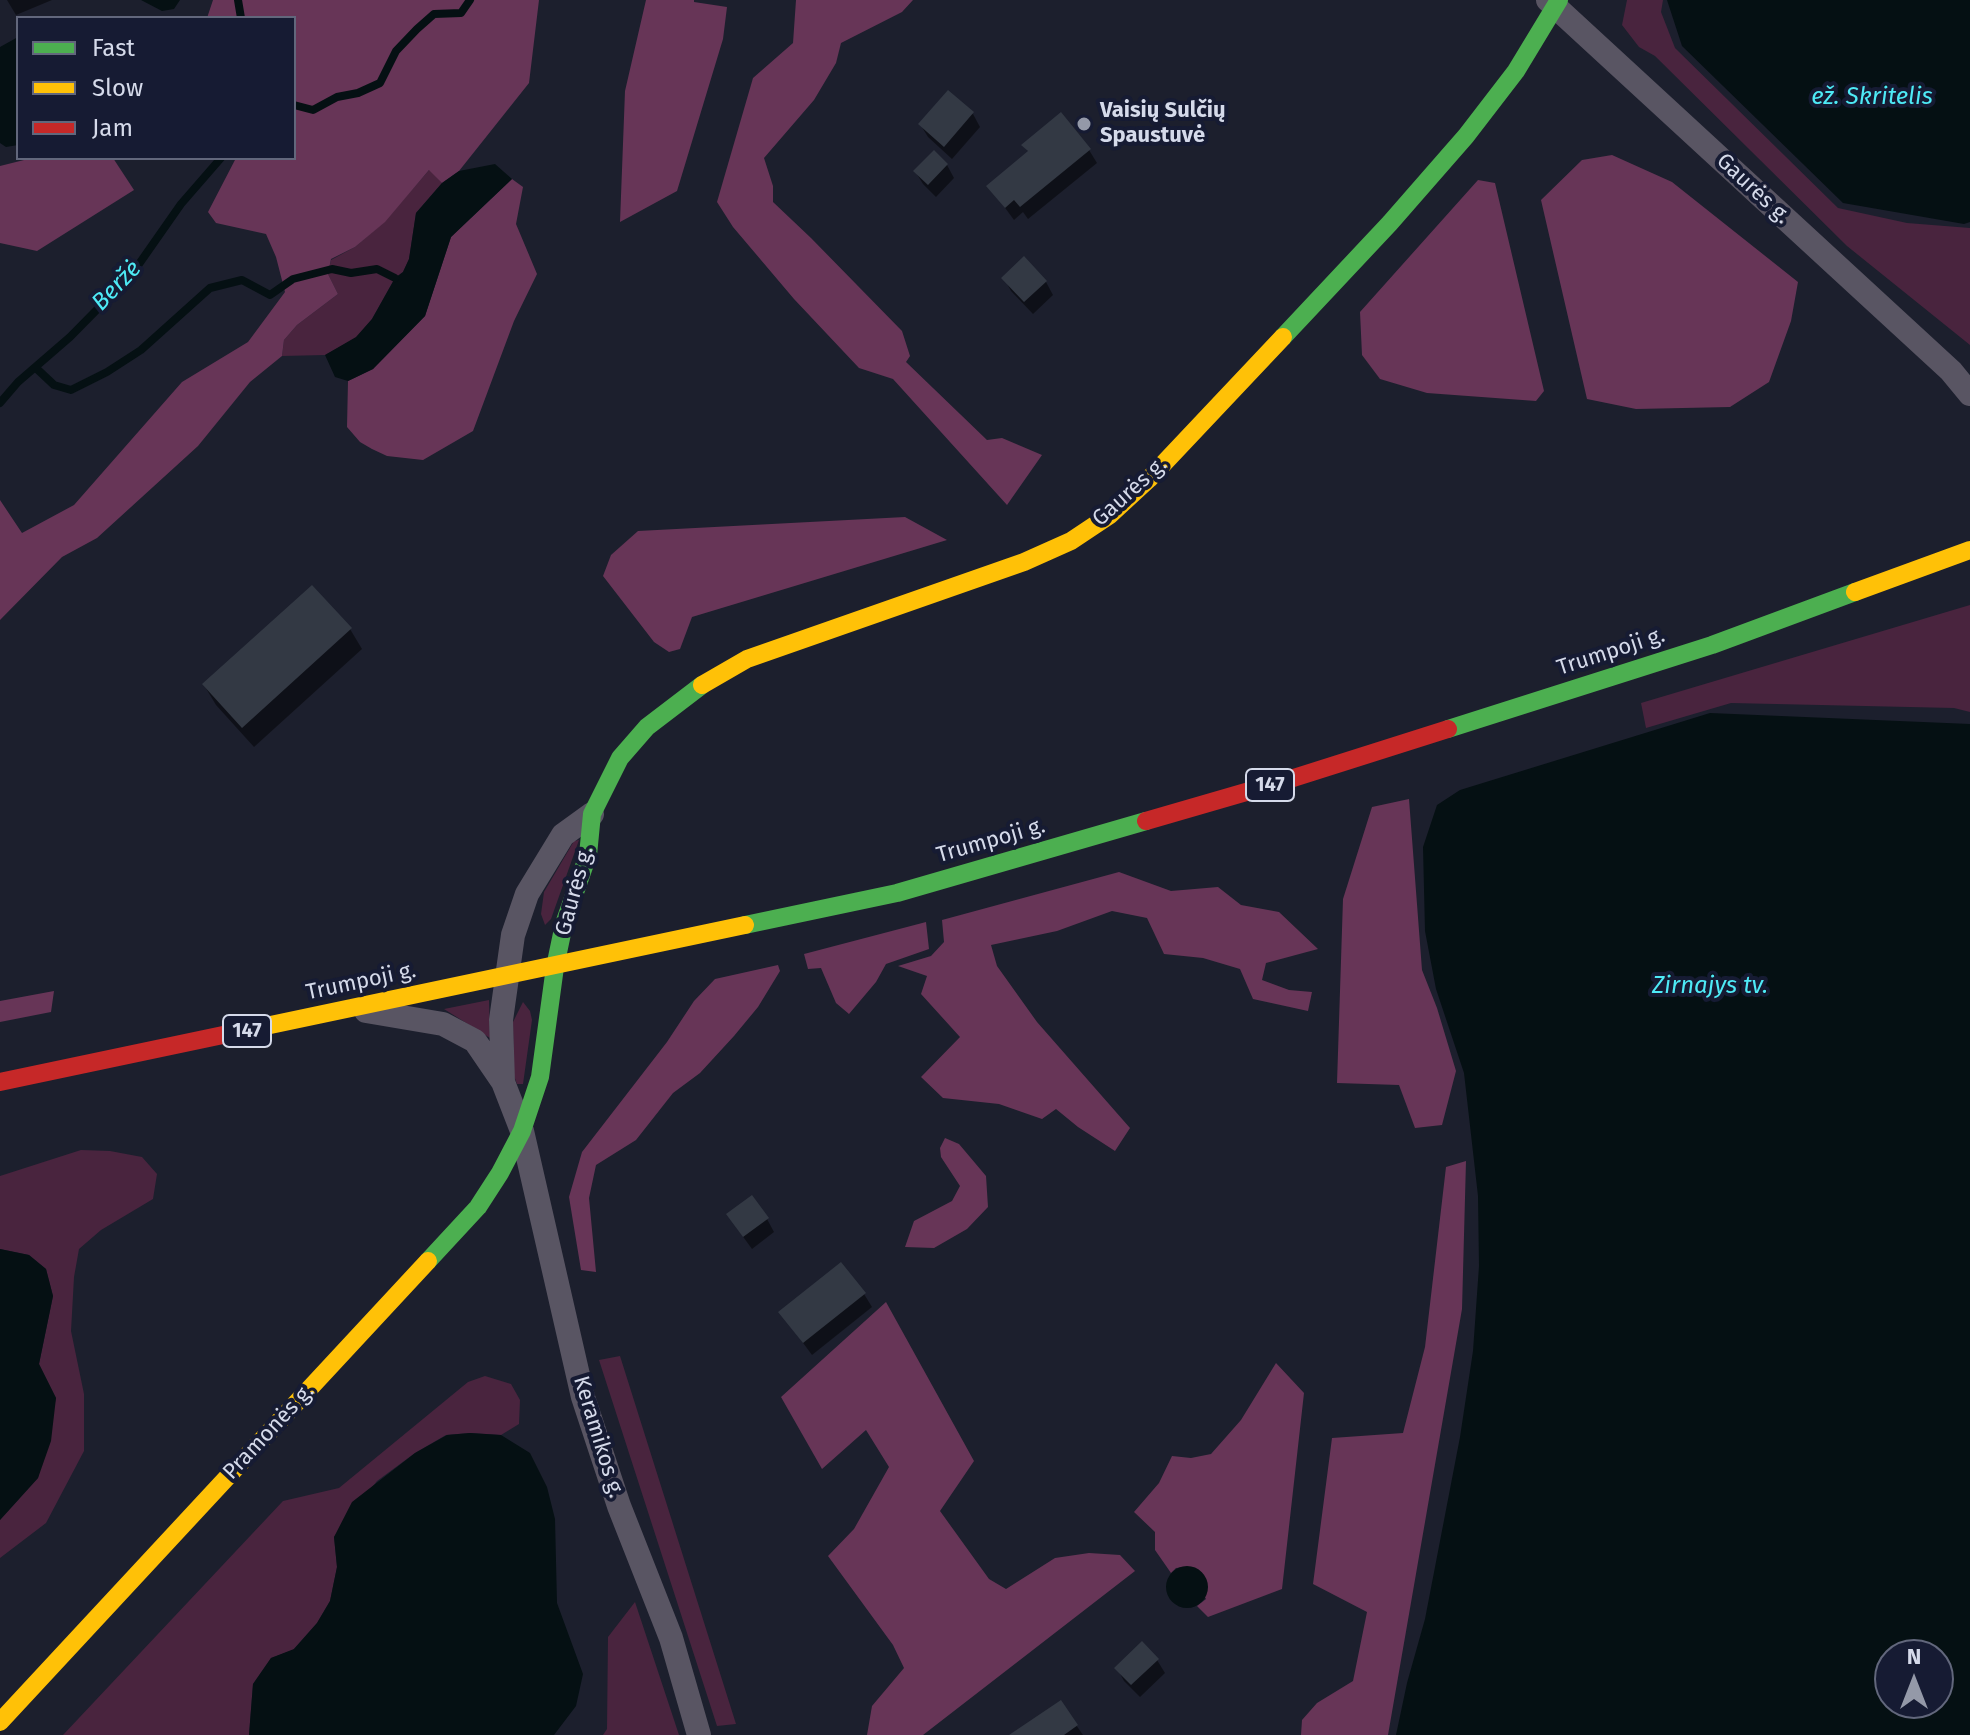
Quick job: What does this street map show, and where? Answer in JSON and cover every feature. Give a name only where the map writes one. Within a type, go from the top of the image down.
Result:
[{"type":"street","name":"Gaurės g.","points":[[555,967],[564,924],[588,855],[592,814],[620,758],[647,727],[693,690],[747,659],[1024,562],[1071,541],[1110,515],[1160,467],[1438,169],[1516,71],[1554,2],[1960,376],[1970,394]]},
{"type":"street","name":"Trumpoji g.","points":[[0,1082],[897,893],[1269,785],[1712,645],[1970,550]]},
{"type":"street","name":"Gaurės g.","points":[[506,977],[513,935],[527,894],[563,835],[592,814]]},
{"type":"street","name":"Pramonės g.","points":[[0,1722],[478,1207],[522,1131],[540,1077],[555,967]]},
{"type":"street","points":[[503,1082],[501,1020],[506,977]]},
{"type":"street","points":[[352,1009],[443,1024],[475,1041],[503,1082],[522,1131]]},
{"type":"street","name":"Keramikos g.","points":[[522,1131],[583,1397],[619,1506],[671,1638],[699,1735]]},
{"type":"shaded area","points":[[213,0],[539,0],[529,83],[459,171],[442,183],[429,170],[385,222],[355,247],[331,259],[328,274],[338,294],[297,325],[284,340],[282,356],[250,382],[198,446],[97,538],[62,557],[0,620],[0,500],[22,533],[74,505],[182,382],[248,342],[285,292],[266,234],[216,223],[208,212],[235,160],[296,160],[296,16],[208,16]]},
{"type":"shaded area","points":[[646,0],[694,0],[727,7],[723,39],[677,191],[620,222],[625,91]]},
{"type":"shaded area","points":[[796,0],[913,0],[902,12],[841,43],[836,63],[814,100],[764,158],[773,186],[773,202],[902,331],[910,356],[906,362],[987,440],[1002,438],[1042,455],[1007,505],[893,379],[859,368],[794,299],[733,227],[717,202],[753,78],[793,43]]},
{"type":"shaded area","points":[[1627,0],[1663,0],[1661,12],[1675,48],[1838,208],[1907,223],[1970,228],[1970,345],[1847,246],[1655,56],[1639,47],[1622,25]]},
{"type":"shaded area","points":[[1612,155],[1672,182],[1798,282],[1791,321],[1769,382],[1730,407],[1636,409],[1587,399],[1541,200],[1582,160]]},
{"type":"shaded area","points":[[24,160],[114,160],[134,190],[37,251],[0,243],[0,166]]},
{"type":"shaded area","points":[[430,169],[442,183],[416,213],[409,259],[372,319],[356,338],[325,355],[282,356],[284,340],[297,325],[338,294],[328,274],[331,260],[355,247],[384,222]]},
{"type":"shaded area","points":[[512,179],[523,187],[516,224],[537,274],[514,321],[473,431],[423,460],[387,456],[372,449],[360,442],[347,427],[348,381],[373,369],[425,316],[451,237]]},
{"type":"shaded area","points":[[1478,180],[1495,183],[1544,391],[1536,401],[1427,393],[1380,379],[1362,355],[1360,312]]},
{"type":"shaded area","points":[[905,517],[947,540],[692,617],[680,649],[669,652],[654,642],[603,576],[611,555],[638,531]]},
{"type":"shaded area","points":[[1970,605],[1970,712],[1954,708],[1731,703],[1646,728],[1641,703]]},
{"type":"shaded area","points":[[1409,799],[1422,970],[1456,1071],[1442,1125],[1415,1128],[1399,1085],[1337,1083],[1343,899],[1372,807]]},
{"type":"shaded area","points":[[579,840],[551,919],[545,925],[541,914],[544,892],[574,841]]},
{"type":"shaded area","points":[[1119,872],[1171,891],[1218,887],[1241,905],[1279,912],[1318,949],[1266,963],[1262,980],[1289,990],[1312,992],[1308,1011],[1253,999],[1240,969],[1203,958],[1164,954],[1147,918],[1112,911],[1057,931],[991,945],[997,966],[1037,1022],[1130,1128],[1115,1151],[1056,1109],[1042,1119],[999,1104],[943,1098],[921,1077],[960,1037],[921,994],[927,976],[898,966],[931,956],[944,942],[942,920]]},
{"type":"shaded area","points":[[926,922],[929,949],[886,964],[876,982],[849,1014],[836,1003],[821,968],[808,969],[804,954]]},
{"type":"shaded area","points":[[778,965],[780,971],[758,1007],[734,1036],[700,1073],[673,1093],[636,1140],[596,1165],[589,1198],[596,1272],[581,1270],[569,1197],[582,1152],[667,1042],[694,1001],[715,979]]},
{"type":"shaded area","points":[[54,991],[51,1012],[0,1022],[0,1001]]},
{"type":"shaded area","points":[[489,1000],[490,1038],[444,1009]]},
{"type":"shaded area","points":[[523,1002],[532,1020],[523,1084],[517,1084],[514,1076],[513,1022]]},
{"type":"shaded area","points":[[945,1138],[959,1144],[986,1176],[988,1207],[967,1229],[934,1248],[905,1247],[914,1221],[952,1201],[960,1186],[941,1157],[940,1148]]},
{"type":"shaded area","points":[[81,1150],[142,1157],[157,1174],[153,1199],[101,1230],[79,1249],[71,1331],[84,1394],[84,1451],[46,1523],[0,1558],[0,1520],[38,1478],[56,1398],[39,1364],[53,1296],[46,1269],[29,1255],[0,1249],[0,1176]]},
{"type":"shaded area","points":[[1466,1161],[1462,1309],[1388,1735],[1301,1735],[1302,1720],[1317,1703],[1353,1681],[1367,1612],[1313,1584],[1332,1438],[1403,1433],[1425,1347],[1446,1167]]},
{"type":"shaded area","points":[[886,1302],[974,1461],[940,1511],[989,1579],[1006,1589],[1055,1558],[1089,1553],[1120,1555],[1135,1571],[923,1735],[867,1735],[872,1706],[904,1668],[893,1645],[828,1556],[854,1529],[889,1467],[866,1430],[822,1469],[781,1397]]},
{"type":"shaded area","points":[[620,1356],[736,1724],[717,1726],[599,1360]]},
{"type":"shaded area","points":[[1276,1363],[1304,1393],[1282,1589],[1208,1617],[1197,1606],[1206,1599],[1188,1567],[1176,1568],[1171,1573],[1155,1550],[1155,1532],[1134,1512],[1159,1483],[1172,1456],[1191,1458],[1211,1454],[1241,1420]]},
{"type":"shaded area","points":[[485,1376],[511,1384],[520,1400],[519,1424],[501,1435],[446,1435],[377,1481],[334,1537],[337,1567],[330,1601],[317,1623],[293,1650],[271,1658],[253,1684],[249,1735],[63,1735],[283,1501],[339,1488],[468,1382]]},
{"type":"shaded area","points":[[635,1602],[679,1735],[603,1735],[607,1729],[608,1637]]},
{"type":"water","points":[[141,0],[180,0],[174,9],[162,11]]},
{"type":"water","name":"ež. Skritelis","points":[[1667,0],[1970,0],[1970,222],[1964,224],[1843,203],[1682,46]]},
{"type":"water","points":[[16,38],[16,145],[6,147],[0,143],[0,47]]},
{"type":"water","points":[[495,164],[512,179],[451,237],[425,316],[373,369],[348,381],[335,377],[325,355],[356,337],[372,319],[395,278],[403,272],[409,259],[416,213],[442,183],[459,171]]},
{"type":"water","name":"Zirnajys tv.","points":[[1710,713],[1970,724],[1970,1735],[1396,1735],[1425,1619],[1460,1437],[1473,1351],[1479,1266],[1478,1196],[1464,1073],[1436,989],[1425,931],[1423,847],[1437,805],[1460,790]]},
{"type":"water","points":[[0,1249],[29,1255],[46,1269],[53,1296],[39,1364],[56,1398],[51,1441],[38,1478],[0,1520]]},
{"type":"water","points":[[447,1435],[501,1435],[530,1453],[547,1487],[555,1519],[557,1603],[583,1674],[576,1706],[554,1735],[249,1735],[253,1684],[271,1658],[294,1649],[317,1623],[330,1601],[337,1567],[334,1537],[352,1502],[415,1453]]},
{"type":"water","points":[[1187,1566],[1202,1572],[1208,1587],[1202,1602],[1187,1608],[1172,1602],[1166,1587],[1172,1572]]},
{"type":"building","points":[[948,90],[974,112],[944,147],[918,124]]},
{"type":"building","points":[[1061,112],[1091,149],[1020,207],[1014,200],[1005,208],[986,186],[1028,151],[1021,145]]},
{"type":"building","points":[[934,150],[948,164],[928,185],[913,171]]},
{"type":"building","points":[[1024,256],[1047,281],[1024,302],[1001,278]]},
{"type":"building","points":[[312,585],[352,628],[242,728],[202,684]]},
{"type":"building","points":[[752,1195],[769,1218],[743,1237],[726,1214]]},
{"type":"building","points":[[841,1262],[866,1293],[803,1343],[778,1312]]},
{"type":"building","points":[[1142,1641],[1159,1659],[1131,1685],[1114,1668]]},
{"type":"building","points":[[1061,1700],[1078,1725],[1064,1735],[1009,1735]]},
{"type":"waterway","name":"Beržė","points":[[238,0],[241,16]]},
{"type":"waterway","points":[[296,106],[313,110],[337,97],[358,93],[380,83],[396,51],[417,29],[434,14],[461,13],[470,0]]},
{"type":"waterway","name":"Beržė","points":[[0,403],[18,382],[70,337],[132,274],[181,204],[219,160]]},
{"type":"waterway","points":[[36,368],[54,385],[71,390],[141,350],[210,288],[242,280],[270,295],[293,279],[332,269],[351,273],[377,269],[395,278]]},
{"type":"traffic: fast","points":[[1283,337],[1466,136],[1516,71],[1559,0]]},
{"type":"traffic: fast","points":[[1448,729],[1712,645],[1855,592]]},
{"type":"traffic: fast","points":[[428,1261],[478,1207],[522,1131],[540,1077],[555,967],[564,924],[588,855],[592,814],[620,758],[647,727],[702,685]]},
{"type":"traffic: fast","points":[[745,925],[897,893],[1146,821]]},
{"type":"traffic: slow","points":[[702,685],[747,659],[1024,562],[1071,541],[1110,515],[1149,479],[1283,337]]},
{"type":"traffic: slow","points":[[1855,592],[1970,550]]},
{"type":"traffic: slow","points":[[242,1031],[745,925]]},
{"type":"traffic: slow","points":[[0,1722],[428,1261]]},
{"type":"traffic: jam","points":[[1146,821],[1448,729]]},
{"type":"traffic: jam","points":[[0,1082],[242,1031]]},
{"type":"place","name":"Vaisių Sulčių Spaustuvė","points":[[1084,124]]}]
